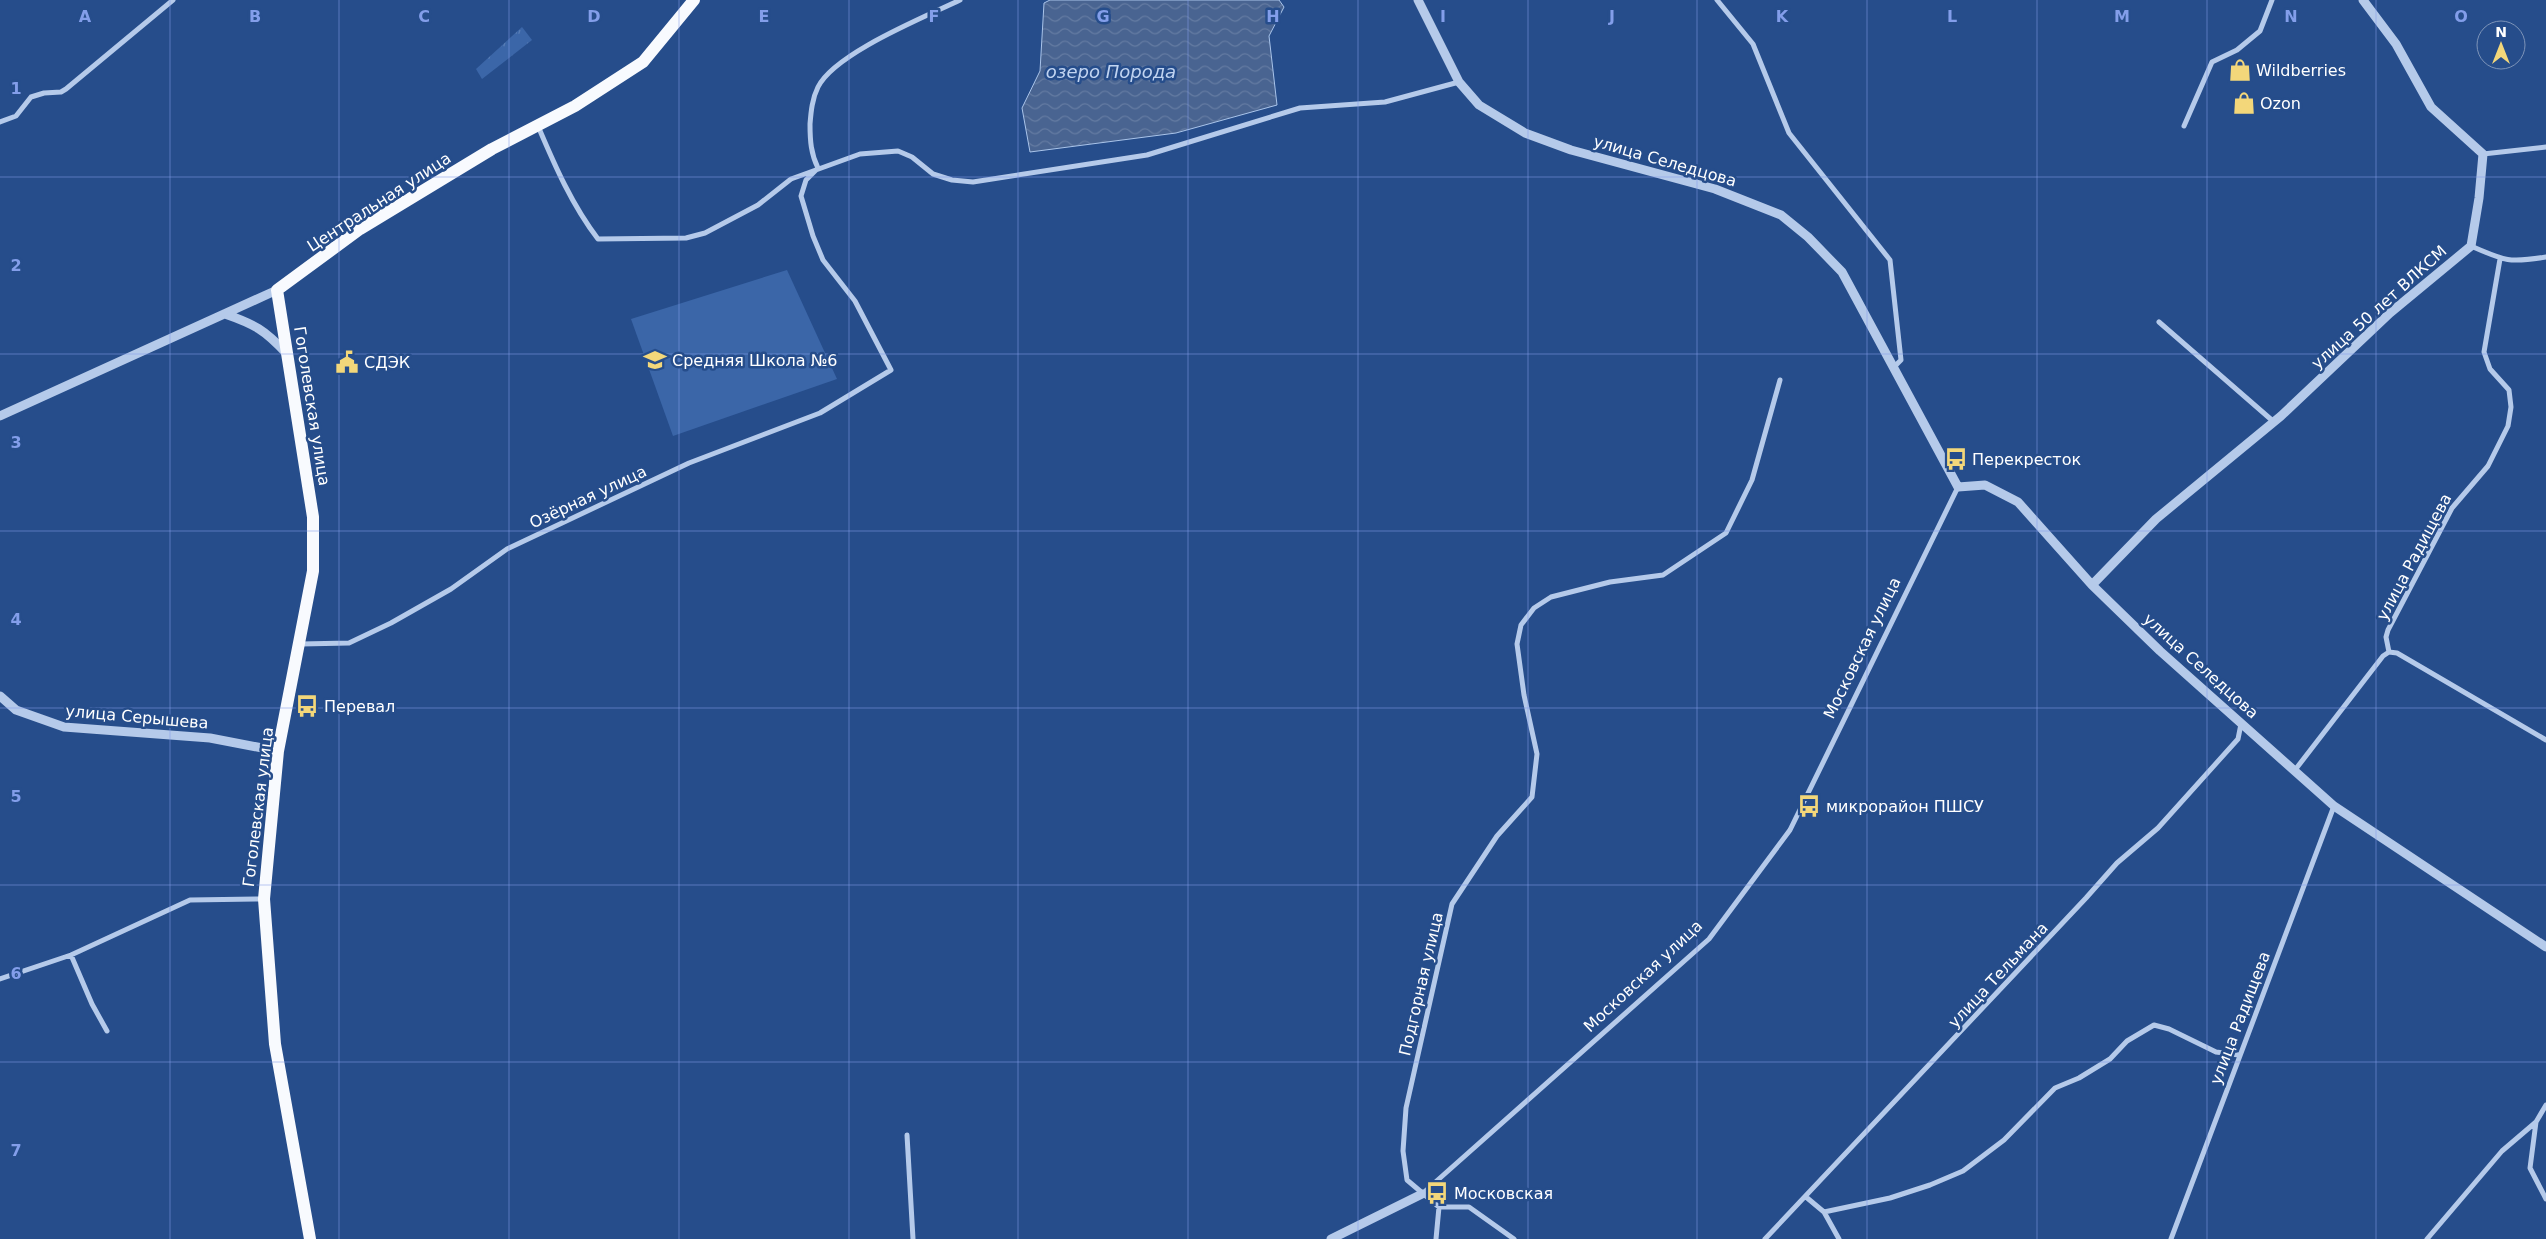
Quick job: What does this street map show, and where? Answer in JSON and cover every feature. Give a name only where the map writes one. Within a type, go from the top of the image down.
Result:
[{"type":"main road","name":"Центральная улица","points":[[277,290],[360,229],[492,149],[574,106],[643,62],[694,0]]},
{"type":"main road","name":"Гоголевская улица","points":[[277,290],[313,517],[313,571],[278,751],[264,900],[275,1044],[310,1239]]},
{"type":"street","points":[[0,122],[16,116],[31,98],[44,93],[60,92],[66,89],[173,0]]},
{"type":"street","points":[[818,168],[812,157],[810,142],[811,110],[818,86],[838,65],[864,48],[960,0]]},
{"type":"street","name":"улица Селедцова","points":[[1418,0],[1459,82],[1479,104],[1525,132],[1571,150],[1715,189],[1780,215],[1808,237],[1842,272],[1958,487],[1985,485],[2018,502],[2092,585],[2241,724],[2334,806],[2546,948]]},
{"type":"street","points":[[1717,0],[1753,44],[1789,133],[1890,260],[1901,360],[1894,367]]},
{"type":"street","points":[[2184,126],[2212,62],[2237,50],[2260,31],[2272,0]]},
{"type":"street","points":[[2363,0],[2396,44],[2431,107],[2483,154],[2546,146]]},
{"type":"street","points":[[538,126],[582,219],[598,240],[686,238],[705,233],[758,205],[791,179],[860,154],[898,151],[912,157],[933,174],[952,180],[973,182],[1148,156],[1300,108],[1385,102],[1459,82]]},
{"type":"street","name":"улица 50 лет ВЛКСМ","points":[[2092,585],[2156,519],[2274,422],[2390,313],[2471,246],[2479,198],[2483,154]]},
{"type":"street","name":"Озёрная улица","points":[[300,644],[349,643],[358,639],[451,590],[507,550],[689,463],[820,413],[890,370],[855,301],[823,260],[813,236],[801,196],[806,180],[818,168]]},
{"type":"street","points":[[2471,246],[2500,259],[2520,262],[2546,257]]},
{"type":"street","name":"улица Радищева","points":[[2389,652],[2386,637],[2388,630],[2447,517],[2459,498],[2488,466],[2508,426],[2511,408],[2509,390],[2507,384],[2490,369],[2484,352],[2500,259]]},
{"type":"street","name":"Центральная улица","points":[[0,416],[277,290]]},
{"type":"street","points":[[225,314],[254,324],[269,334],[287,354]]},
{"type":"street","points":[[2159,322],[2274,422]]},
{"type":"street","name":"Подгорная улица","points":[[1439,1207],[1407,1180],[1403,1151],[1406,1108],[1452,904],[1497,836],[1532,797],[1536,776],[1537,754],[1524,695],[1517,644],[1521,625],[1534,608],[1551,597],[1610,582],[1663,575],[1726,533],[1752,480],[1780,380]]},
{"type":"street","name":"Московская улица","points":[[1331,1239],[1422,1194],[1709,939],[1790,830],[1958,487]]},
{"type":"street","points":[[2295,770],[2389,652],[2398,653],[2546,740]]},
{"type":"street","name":"улица Серышева","points":[[0,696],[16,710],[64,727],[210,738],[278,751]]},
{"type":"street","name":"улица Тельмана","points":[[1766,1239],[2080,906],[2117,863],[2158,828],[2238,739],[2241,724]]},
{"type":"street","name":"улица Радищева","points":[[2171,1239],[2238,1054],[2334,806]]},
{"type":"street","points":[[0,979],[71,955],[190,900],[264,900]]},
{"type":"street","points":[[71,955],[92,1004],[107,1030]]},
{"type":"street","points":[[1824,1212],[1890,1198],[1930,1185],[1963,1171],[2004,1140],[2055,1088],[2079,1078],[2110,1059],[2127,1041],[2154,1025],[2169,1029],[2216,1052],[2238,1054]]},
{"type":"street","points":[[2427,1239],[2502,1151],[2536,1122],[2546,1105]]},
{"type":"street","points":[[2536,1122],[2530,1168],[2546,1199]]},
{"type":"street","points":[[907,1135],[913,1239]]},
{"type":"street","points":[[1806,1197],[1824,1212],[1838,1239]]},
{"type":"street","points":[[1436,1239],[1439,1207],[1469,1207],[1514,1239]]},
{"type":"green space","points":[[522,27],[532,40],[482,79],[476,69]]},
{"type":"green space","points":[[787,270],[837,379],[673,436],[631,319]]},
{"type":"water","name":"озеро Порода","points":[[1050,0],[1279,0],[1284,7],[1269,36],[1277,105],[1176,133],[1030,152],[1022,108],[1040,71],[1044,3]]},
{"type":"place","name":"Wildberries","points":[[2240,70]]},
{"type":"place","name":"Ozon","points":[[2244,103]]},
{"type":"place","name":"Средняя Школа №6","points":[[655,360]]},
{"type":"place","name":"СДЭК","points":[[347,362]]},
{"type":"place","name":"Перекресток","points":[[1956,459]]},
{"type":"place","name":"Перевал","points":[[307,706]]},
{"type":"place","name":"микрорайон ПШСУ","points":[[1809,806]]},
{"type":"place","name":"Московская","points":[[1437,1193]]}]
